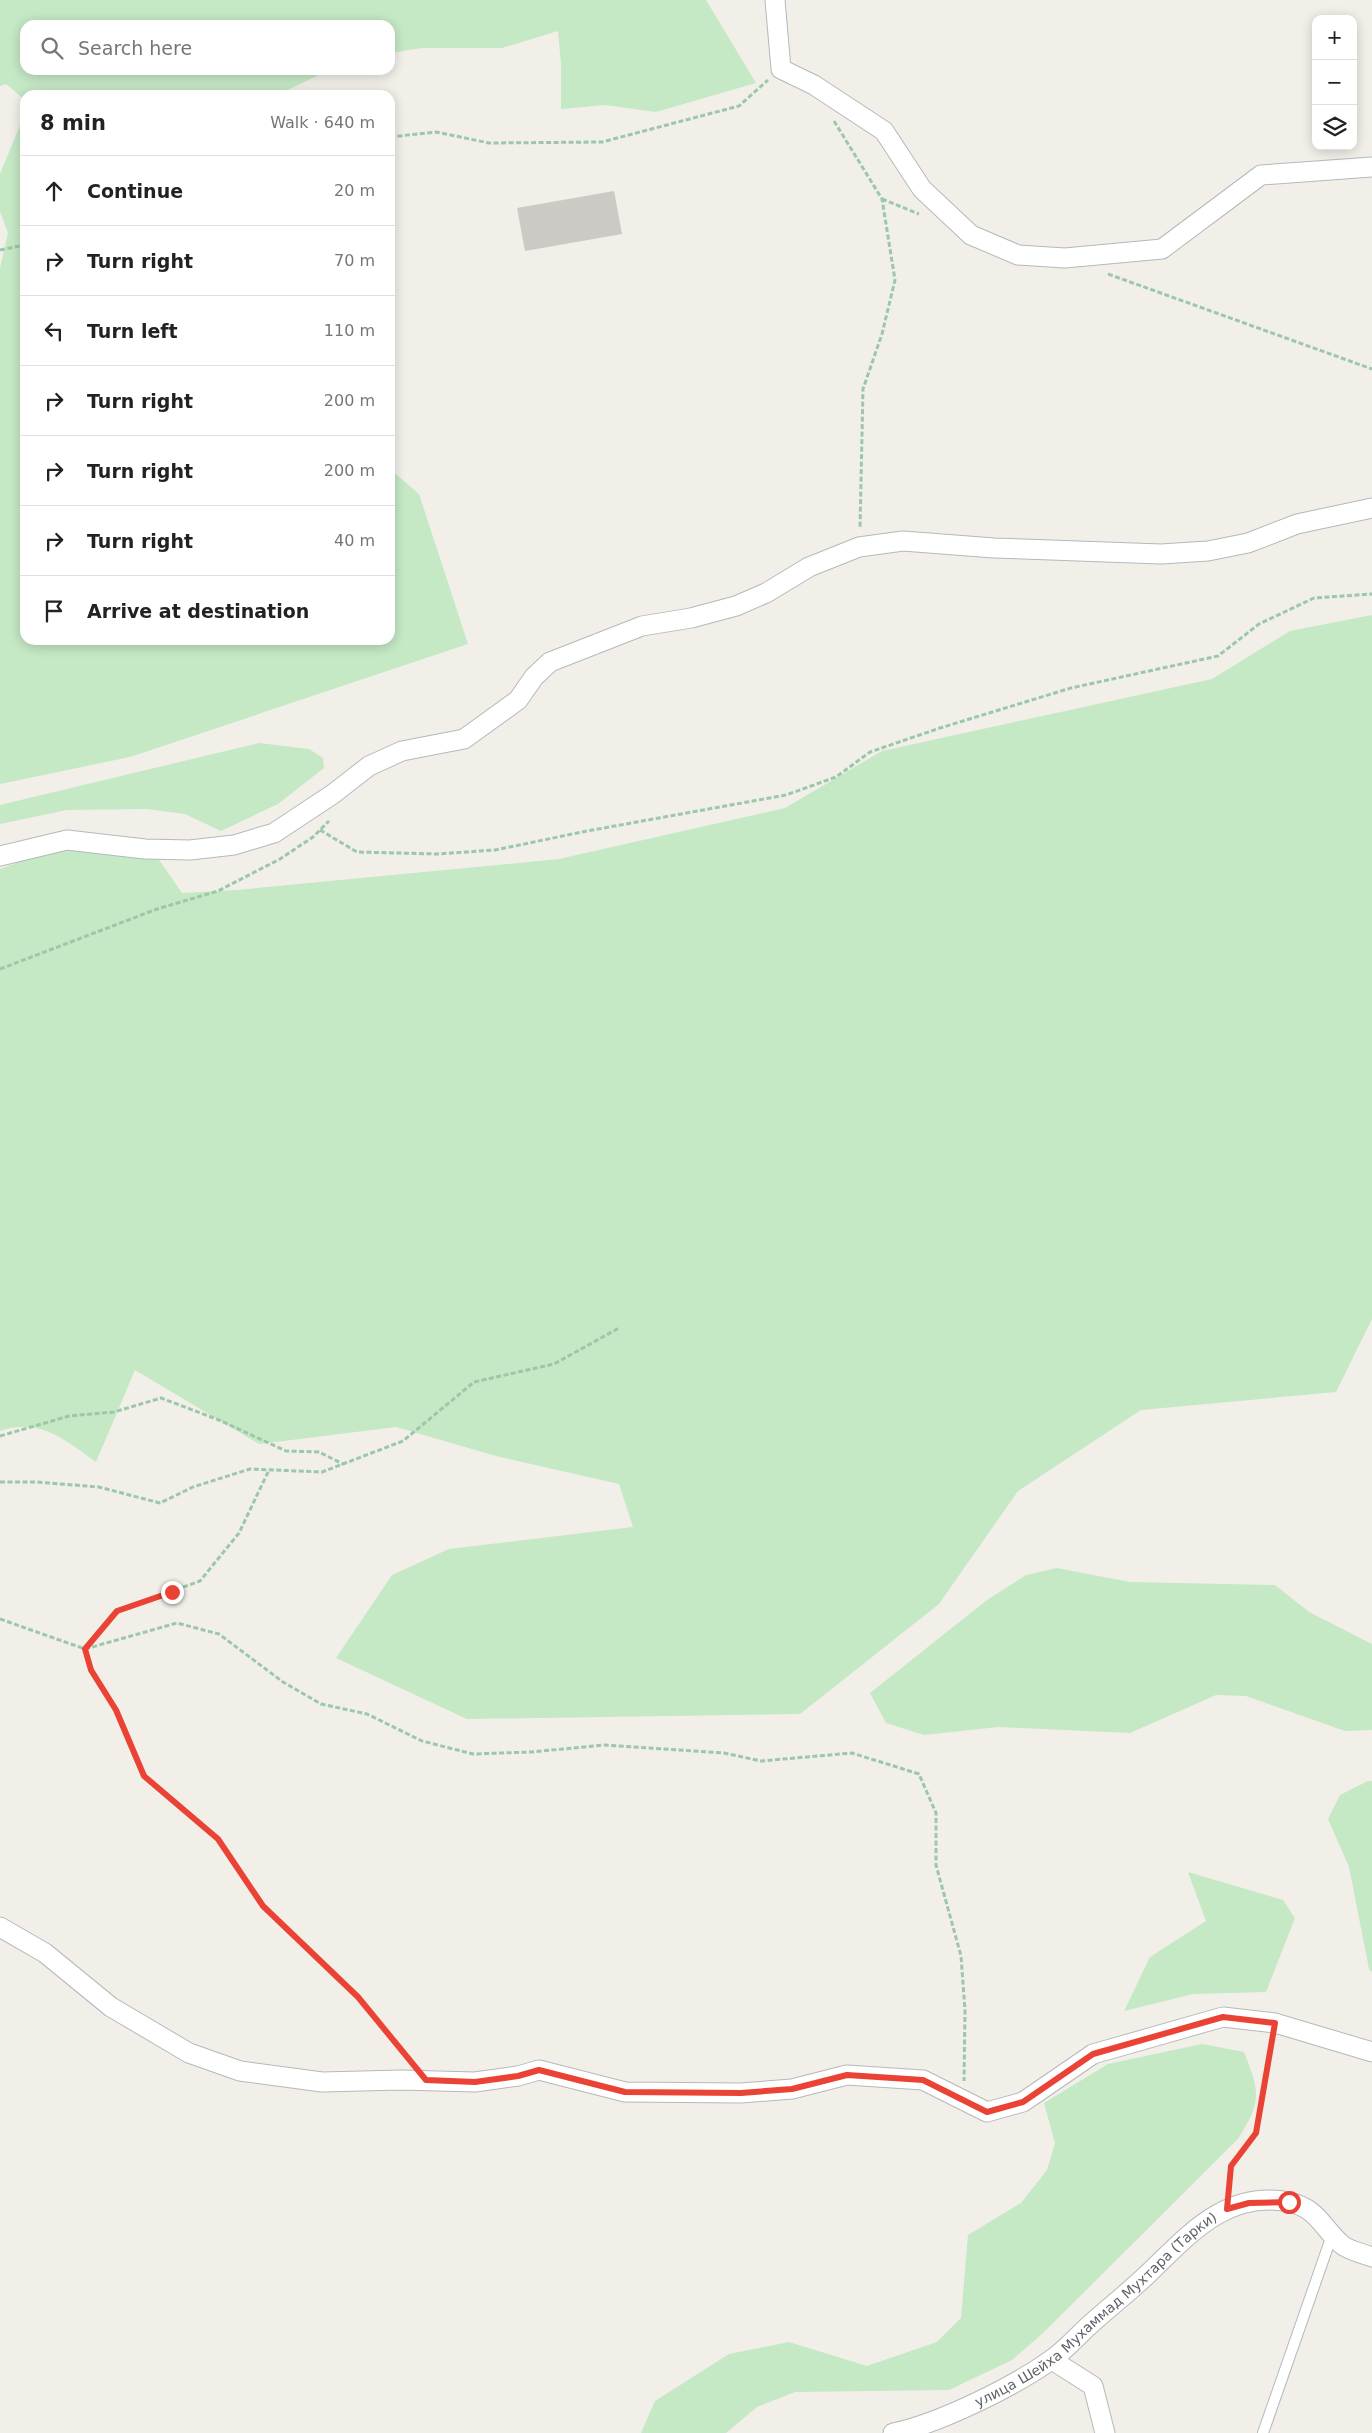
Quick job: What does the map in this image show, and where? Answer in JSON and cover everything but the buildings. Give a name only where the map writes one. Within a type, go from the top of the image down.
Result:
[{"type":"street","points":[[776,0],[781,69],[814,85],[884,131],[922,189],[971,235],[1018,255],[1065,258],[1162,248],[1261,175],[1372,167]]},
{"type":"street","points":[[0,856],[67,840],[145,849],[190,850],[234,845],[274,833],[333,794],[369,766],[402,751],[464,739],[518,700],[534,677],[550,662],[642,626],[691,618],[736,606],[766,593],[808,567],[859,548],[903,541],[994,548],[1161,554],[1208,551],[1248,543],[1297,524],[1372,508]]},
{"type":"street","points":[[0,1927],[44,1953],[111,2006],[189,2053],[240,2071],[322,2082],[426,2080],[475,2082],[518,2076],[539,2070],[625,2092],[741,2093],[792,2089],[847,2075],[923,2080],[987,2112],[1023,2102],[1093,2054],[1223,2017],[1275,2023],[1372,2052]]},
{"type":"street","name":"улица Шейха Мухаммад Мухтара (Тарки)","points":[[893,2433],[946,2415],[1003,2388],[1052,2360],[1152,2270],[1185,2236],[1204,2221],[1227,2209],[1249,2203],[1289,2202],[1308,2209],[1322,2221],[1342,2245],[1372,2257]]},
{"type":"street","points":[[1052,2360],[1093,2386],[1105,2433]]},
{"type":"lane","points":[[1263,2433],[1332,2235]]},
{"type":"path","points":[[395,136],[436,132],[489,143],[602,142],[739,106],[781,69]]},
{"type":"path","points":[[832,118],[882,199],[895,280],[882,334],[863,389],[859,548]]},
{"type":"path","points":[[0,250],[20,246]]},
{"type":"path","points":[[1101,271],[1372,369]]},
{"type":"path","points":[[320,830],[357,852],[437,854],[495,850],[587,831],[786,795],[836,777],[870,752],[940,728],[1071,688],[1218,656],[1259,624],[1314,598],[1372,594]]},
{"type":"path","points":[[0,970],[157,910],[218,891],[280,860],[320,830],[332,818]]},
{"type":"path","points":[[0,1482],[36,1482],[99,1487],[160,1502],[193,1487],[250,1469],[322,1472],[403,1441],[474,1382],[554,1364],[619,1328]]},
{"type":"path","points":[[0,1436],[69,1416],[114,1412],[162,1398],[219,1420],[286,1451],[319,1452],[343,1464]]},
{"type":"path","points":[[85,1649],[117,1611],[200,1580],[239,1532],[269,1470]]},
{"type":"path","points":[[0,1619],[85,1649],[177,1623],[219,1634],[283,1682],[321,1704],[367,1714],[422,1742],[473,1754],[532,1752],[604,1745],[724,1753],[761,1761],[852,1753],[919,1774],[936,1813],[936,1865],[961,1956],[965,2011],[964,2100]]},
{"type":"path","points":[[85,1649],[91,1670],[116,1710],[144,1776],[218,1839],[263,1906],[358,1997],[426,2080]]},
{"type":"path","points":[[1227,2209],[1231,2166],[1256,2133],[1275,2023]]},
{"type":"green space","points":[[0,0],[706,0],[756,83],[656,112],[605,105],[561,109],[561,64],[558,31],[502,48],[422,48],[395,52],[395,20],[20,20],[20,75],[319,75],[287,90],[20,90],[20,96],[6,84],[0,86]]},
{"type":"green space","points":[[20,125],[20,645],[395,645],[395,473],[419,494],[468,644],[130,757],[0,784],[0,268],[8,233],[0,211],[0,174]]},
{"type":"green space","points":[[1372,615],[1372,1319],[1336,1392],[1141,1410],[1018,1491],[939,1604],[800,1714],[467,1719],[336,1658],[392,1575],[449,1549],[633,1527],[619,1484],[496,1456],[396,1427],[259,1444],[135,1370],[96,1462],[63,1439],[40,1429],[14,1427],[0,1431],[0,869],[60,847],[155,854],[182,893],[237,890],[559,859],[785,808],[882,751],[1212,679],[1290,631]]},
{"type":"green space","points":[[259,743],[309,749],[323,758],[324,768],[278,804],[221,831],[185,814],[147,809],[67,810],[0,824],[0,805]]},
{"type":"green space","points":[[1057,1568],[1130,1582],[1275,1585],[1309,1612],[1372,1644],[1372,1730],[1345,1731],[1246,1696],[1216,1695],[1130,1733],[998,1727],[924,1735],[886,1723],[870,1693],[987,1600],[1026,1575]]},
{"type":"green space","points":[[1368,1781],[1372,1781],[1372,1972],[1369,1969],[1349,1867],[1328,1819],[1340,1795]]},
{"type":"green space","points":[[1188,1872],[1283,1900],[1295,1918],[1266,1992],[1193,1994],[1124,2011],[1150,1957],[1206,1921]]},
{"type":"green space","points":[[1202,2044],[1244,2052],[1253,2078],[1256,2097],[1255,2106],[1246,2126],[1238,2139],[1043,2333],[1012,2360],[949,2390],[795,2392],[757,2407],[726,2433],[641,2433],[655,2401],[729,2354],[789,2342],[867,2366],[937,2342],[961,2318],[968,2235],[1021,2203],[1047,2170],[1055,2143],[1044,2103],[1108,2064]]},
{"type":"route","points":[[172,1592],[117,1611],[85,1649],[91,1670],[116,1710],[144,1776],[170,1801],[218,1839],[263,1906],[358,1997],[426,2080],[475,2082],[518,2076],[539,2070],[625,2092],[741,2093],[792,2089],[847,2075],[923,2080],[987,2112],[1023,2102],[1093,2054],[1223,2017],[1275,2023],[1256,2133],[1231,2166],[1227,2209],[1249,2203],[1289,2202]]}]
